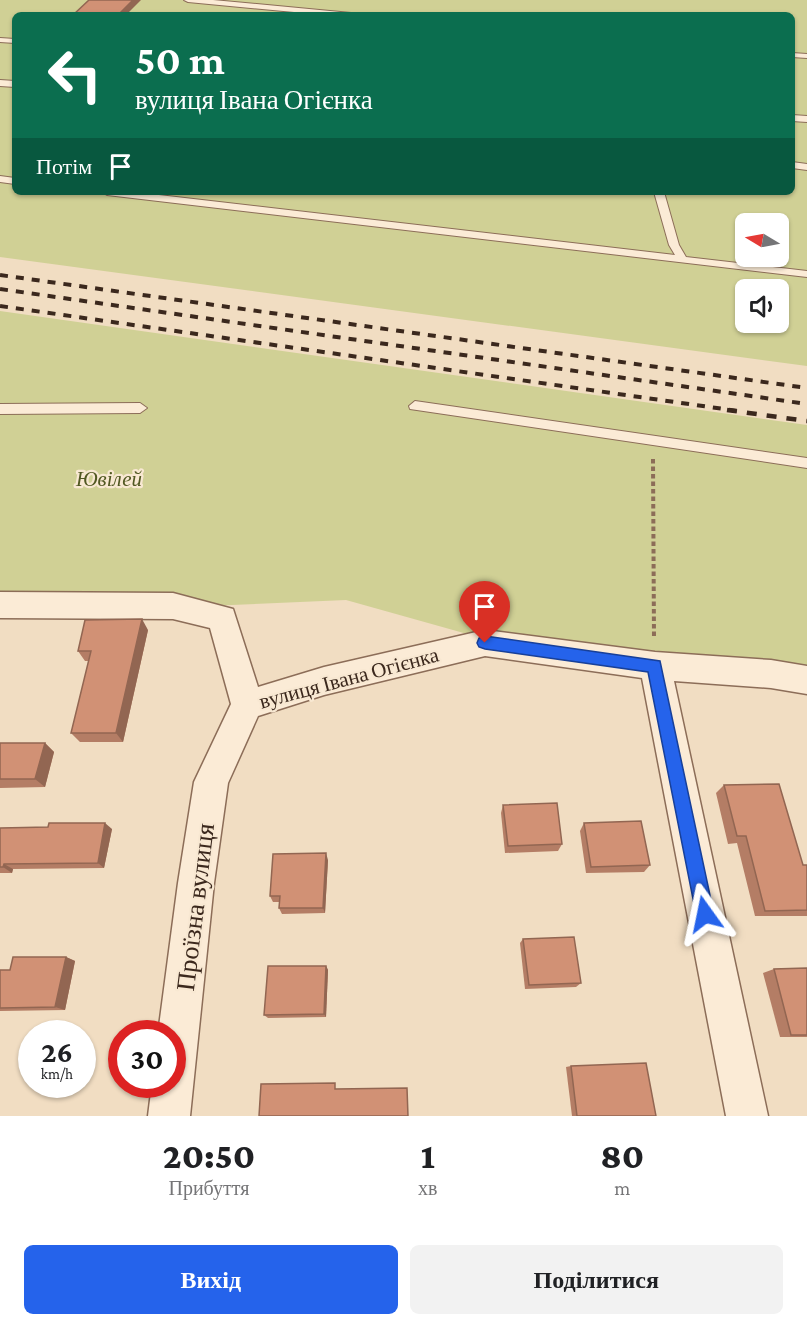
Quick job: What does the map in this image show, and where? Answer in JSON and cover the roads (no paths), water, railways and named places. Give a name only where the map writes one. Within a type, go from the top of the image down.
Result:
[{"type":"street","points":[[0,605],[173,606],[222,618],[247,705]]},
{"type":"street","name":"вулиця Івана Огієнка","points":[[247,705],[324,681],[485,643],[655,666],[771,674],[807,680]]},
{"type":"street","points":[[655,666],[747,1116]]},
{"type":"street","name":"Проїзна вулиця","points":[[169,1116],[196,883],[211,782],[247,705]]},
{"type":"lane","points":[[188,0],[318,12]]},
{"type":"lane","points":[[132,195],[807,274]]},
{"type":"lane","points":[[661,195],[674,245],[683,260]]},
{"type":"lane","points":[[415,406],[807,463]]},
{"type":"lane","points":[[0,409],[140,408]]},
{"type":"railway","points":[[0,275],[807,388]]},
{"type":"railway","points":[[0,289],[807,404]]},
{"type":"railway","points":[[0,306],[738,411]]},
{"type":"railway","points":[[727,410],[807,421]]},
{"type":"park label","name":"Ювілей","points":[[109,479]]}]
